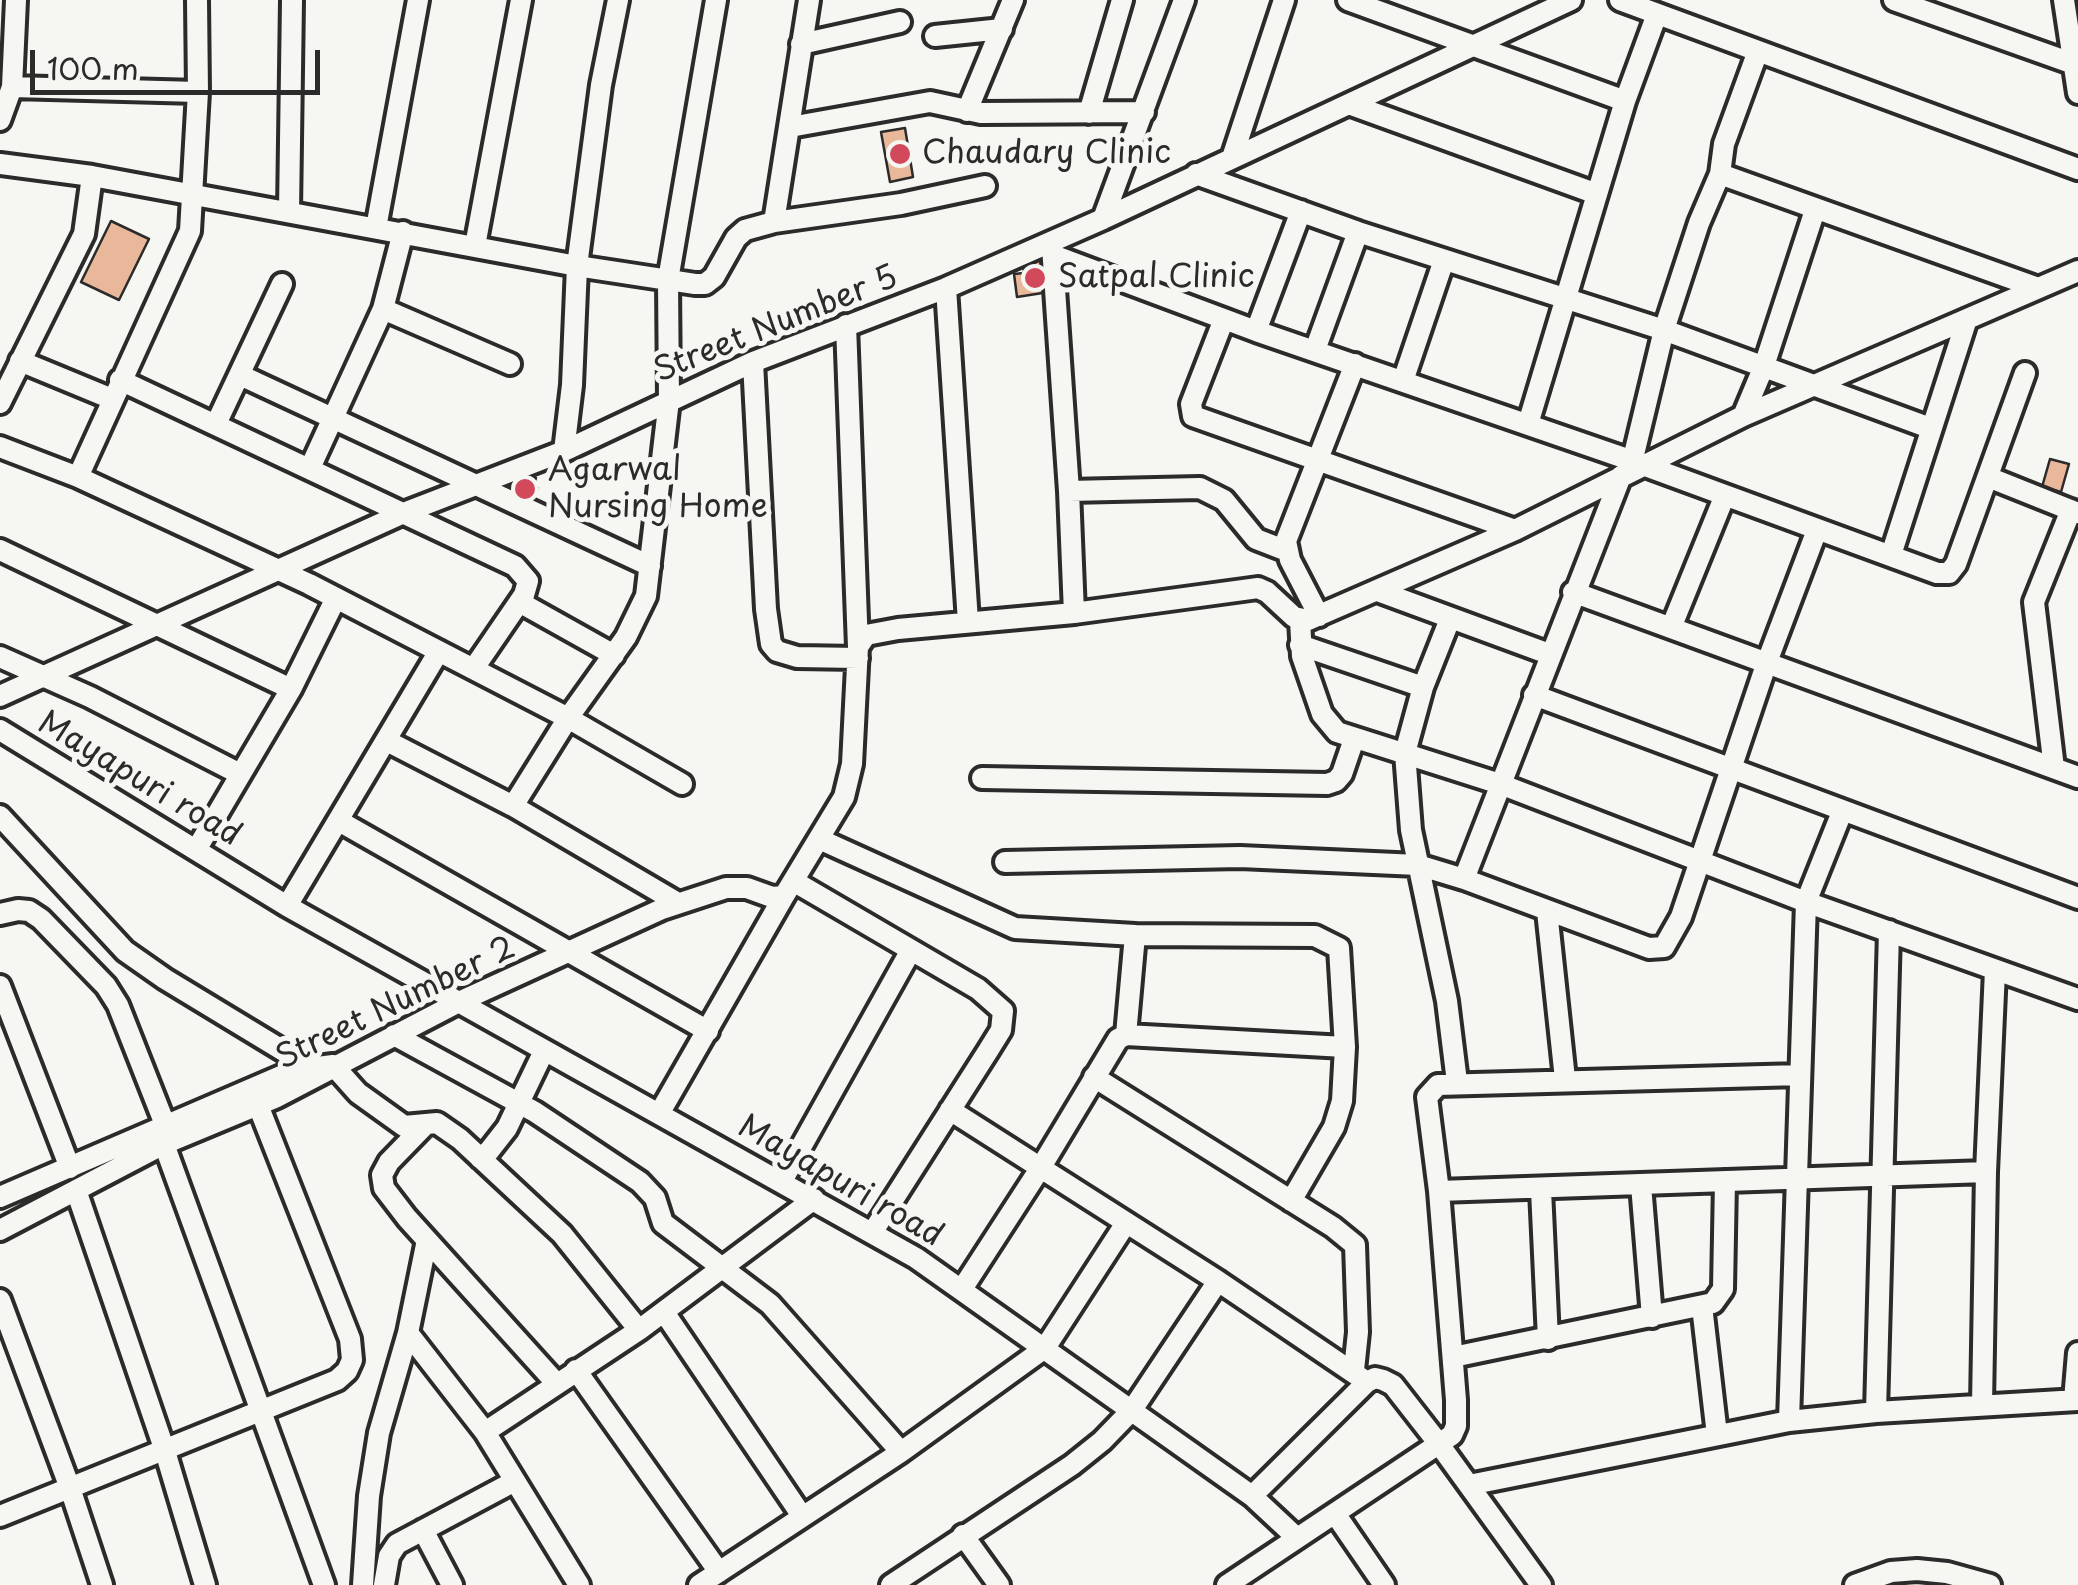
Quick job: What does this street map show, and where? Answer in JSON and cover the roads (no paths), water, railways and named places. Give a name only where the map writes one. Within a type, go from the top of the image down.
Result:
[{"type":"street","points":[[0,120],[12,87],[16,0]]},
{"type":"street","points":[[78,477],[190,231],[198,92],[197,0]]},
{"type":"street","points":[[289,212],[292,0]]},
{"type":"street","points":[[376,228],[418,0]]},
{"type":"street","points":[[475,246],[521,0]]},
{"type":"street","points":[[564,451],[572,385],[576,266],[601,84],[618,0]]},
{"type":"street","points":[[513,806],[640,614],[650,566],[669,400],[668,280],[716,0]]},
{"type":"street","points":[[774,222],[809,0]]},
{"type":"street","points":[[967,111],[1012,0]]},
{"type":"street","points":[[1088,113],[1122,0]]},
{"type":"street","points":[[1103,219],[1184,0]]},
{"type":"street","points":[[1232,158],[1284,0]]},
{"type":"street","points":[[1348,0],[1625,102]]},
{"type":"street","name":"Street Number 5","points":[[0,696],[406,512],[564,451],[754,362],[1052,248],[1196,174],[1571,0]]},
{"type":"street","points":[[1620,0],[2078,170]]},
{"type":"street","points":[[1894,0],[2074,64]]},
{"type":"street","points":[[2064,0],[2078,93]]},
{"type":"street","points":[[1528,424],[1625,102],[1658,14]]},
{"type":"street","points":[[801,44],[900,22]]},
{"type":"street","points":[[935,36],[1002,28]]},
{"type":"street","points":[[1464,878],[1573,592],[1632,468],[1664,330],[1699,223],[1720,174],[1724,144],[1758,51]]},
{"type":"street","points":[[12,87],[198,92]]},
{"type":"street","points":[[790,127],[917,102],[967,111],[1144,112]]},
{"type":"street","points":[[1349,104],[1597,194]]},
{"type":"street","points":[[0,164],[92,176],[576,266],[705,284],[714,277],[740,234],[774,222],[901,204],[986,186]]},
{"type":"street","points":[[1196,174],[1358,232],[1664,330],[1930,428]]},
{"type":"street","points":[[1720,174],[2038,288]]},
{"type":"street","points":[[0,403],[84,234],[92,176]]},
{"type":"street","points":[[1743,416],[1764,366],[1815,210]]},
{"type":"street","points":[[1256,331],[1301,211]]},
{"type":"street","points":[[310,468],[383,308],[404,232]]},
{"type":"street","points":[[1315,350],[1358,232]]},
{"type":"street","points":[[1074,614],[1052,248],[1256,331],[1528,424],[1632,468],[1724,495],[1937,573],[1953,570],[2024,373]]},
{"type":"street","points":[[1403,380],[1444,260]]},
{"type":"street","points":[[858,652],[861,640],[873,632],[1074,614],[1258,588],[1288,614],[1310,618],[1515,530],[1632,468],[1743,416],[2078,271]]},
{"type":"street","points":[[216,424],[282,284]]},
{"type":"street","points":[[946,288],[968,622]]},
{"type":"street","points":[[383,308],[510,364]]},
{"type":"street","points":[[1224,319],[1191,404],[1190,413],[1198,420],[1515,530]]},
{"type":"street","points":[[1891,556],[1967,319]]},
{"type":"street","points":[[659,1114],[844,797],[852,764],[858,652],[846,325]]},
{"type":"street","points":[[20,362],[216,424],[515,566],[528,581],[521,604],[474,668]]},
{"type":"street","points":[[754,362],[771,644],[777,651],[796,657],[858,652]]},
{"type":"street","points":[[1355,364],[1290,527],[1286,551],[1310,618],[1300,645],[1326,722],[1354,739],[1500,784],[1806,902],[2078,999]]},
{"type":"street","points":[[240,375],[650,566]]},
{"type":"street","points":[[0,447],[78,477],[336,598],[568,718],[682,784]]},
{"type":"street","points":[[1988,477],[2074,512],[2034,602],[2054,768]]},
{"type":"street","points":[[1069,491],[1200,488],[1224,500],[1256,539],[1286,551]]},
{"type":"street","points":[[1671,628],[1724,495]]},
{"type":"street","points":[[1005,862],[1240,857],[1418,865],[1464,878],[1648,948],[1664,947],[1681,916],[1818,530]]},
{"type":"street","points":[[0,550],[291,689]]},
{"type":"street","points":[[1378,592],[1549,654]]},
{"type":"street","points":[[1573,592],[2078,777]]},
{"type":"street","points":[[196,850],[291,689],[336,598]]},
{"type":"street","points":[[521,604],[614,655]]},
{"type":"street","points":[[1450,619],[1423,687],[1405,753],[1411,830],[1446,1000],[1457,1082]]},
{"type":"street","points":[[1300,645],[1423,687]]},
{"type":"street","points":[[287,906],[439,650]]},
{"type":"street","points":[[0,657],[150,726],[240,774]]},
{"type":"street","points":[[1534,695],[2078,898]]},
{"type":"street","name":"Mayapuri road","points":[[0,730],[287,906],[814,1199],[962,1289],[1252,1496],[1296,1538]]},
{"type":"street","points":[[982,778],[1327,784],[1342,774],[1354,739]]},
{"type":"street","points":[[387,741],[513,806],[678,903]]},
{"type":"street","points":[[1789,1421],[1806,902],[1842,812]]},
{"type":"street","points":[[0,816],[124,951],[310,1067]]},
{"type":"street","points":[[338,821],[708,1031]]},
{"type":"street","points":[[815,847],[1015,928],[1315,936],[1340,948],[1345,1047],[1342,1101],[1334,1127],[1291,1201]]},
{"type":"street","name":"Street Number 2","points":[[0,1230],[165,1136],[258,1105],[462,1001],[678,903],[726,888],[747,888],[772,897],[790,889]]},
{"type":"street","points":[[790,889],[978,988],[1003,1011],[1001,1030],[872,1233]]},
{"type":"street","points":[[0,914],[18,910],[41,918],[106,986],[118,1006],[324,1585]]},
{"type":"street","points":[[1547,911],[1564,1079]]},
{"type":"street","points":[[1876,1412],[1889,931]]},
{"type":"street","points":[[1126,1035],[1135,934]]},
{"type":"street","points":[[782,1181],[910,952]]},
{"type":"street","points":[[1982,1404],[1995,970]]},
{"type":"street","points":[[0,986],[70,1168]]},
{"type":"street","points":[[394,1034],[519,1103],[640,1182],[655,1198],[663,1224],[782,1316],[902,1452]]},
{"type":"street","points":[[962,1289],[1041,1168],[1118,1038],[1126,1035],[1345,1047]]},
{"type":"street","points":[[480,1158],[499,1140],[544,1051]]},
{"type":"street","points":[[0,1197],[165,1136],[295,1070],[333,1065],[384,1114],[404,1126],[438,1123],[448,1129],[562,1234],[639,1330]]},
{"type":"street","points":[[1241,1581],[1296,1538],[1452,1436],[1456,1426],[1454,1357],[1428,1097],[1438,1085],[1800,1075]]},
{"type":"street","points":[[1094,1077],[1356,1245],[1360,1376],[1252,1496]]},
{"type":"street","points":[[0,1516],[263,1411],[337,1380],[348,1371],[352,1360],[350,1339],[258,1105]]},
{"type":"street","points":[[950,1110],[1360,1376],[1393,1385],[1541,1585]]},
{"type":"street","points":[[426,1124],[388,1162],[382,1181],[388,1196],[557,1384]]},
{"type":"street","points":[[1439,1191],[1986,1172]]},
{"type":"street","points":[[1454,1357],[1713,1303],[1724,1289],[1725,1181]]},
{"type":"street","points":[[1641,1185],[1652,1317]]},
{"type":"street","points":[[76,1190],[165,1451],[205,1585]]},
{"type":"street","points":[[1541,1190],[1548,1339]]},
{"type":"street","points":[[485,1432],[639,1330],[814,1199]]},
{"type":"street","points":[[699,1585],[902,1452],[1045,1348],[1126,1223]]},
{"type":"street","points":[[363,1585],[374,1464],[408,1334],[427,1240]]},
{"type":"street","points":[[890,1585],[1102,1441],[1132,1410],[1218,1281]]},
{"type":"street","points":[[0,1300],[102,1585]]},
{"type":"street","points":[[1702,1306],[1717,1435]]},
{"type":"street","points":[[664,1312],[802,1516]]},
{"type":"street","points":[[408,1334],[485,1432],[579,1585]]},
{"type":"street","points":[[1469,1485],[1789,1421],[2076,1400],[2078,1353]]},
{"type":"street","points":[[576,1370],[720,1572]]},
{"type":"street","points":[[384,1585],[393,1548],[515,1481]]},
{"type":"street","points":[[1336,1515],[1384,1585]]},
{"type":"street","points":[[423,1530],[452,1585]]},
{"type":"street","points":[[962,1535],[998,1585]]},
{"type":"street","points":[[1856,1585],[1892,1572],[1917,1570],[1947,1573],[1990,1585]]},
{"type":"place","name":"Chaudary Clinic","points":[[900,154]]},
{"type":"place","name":"Satpal Clinic","points":[[1035,278]]},
{"type":"place","name":"Agarwal Nursing Home","points":[[525,489]]}]
